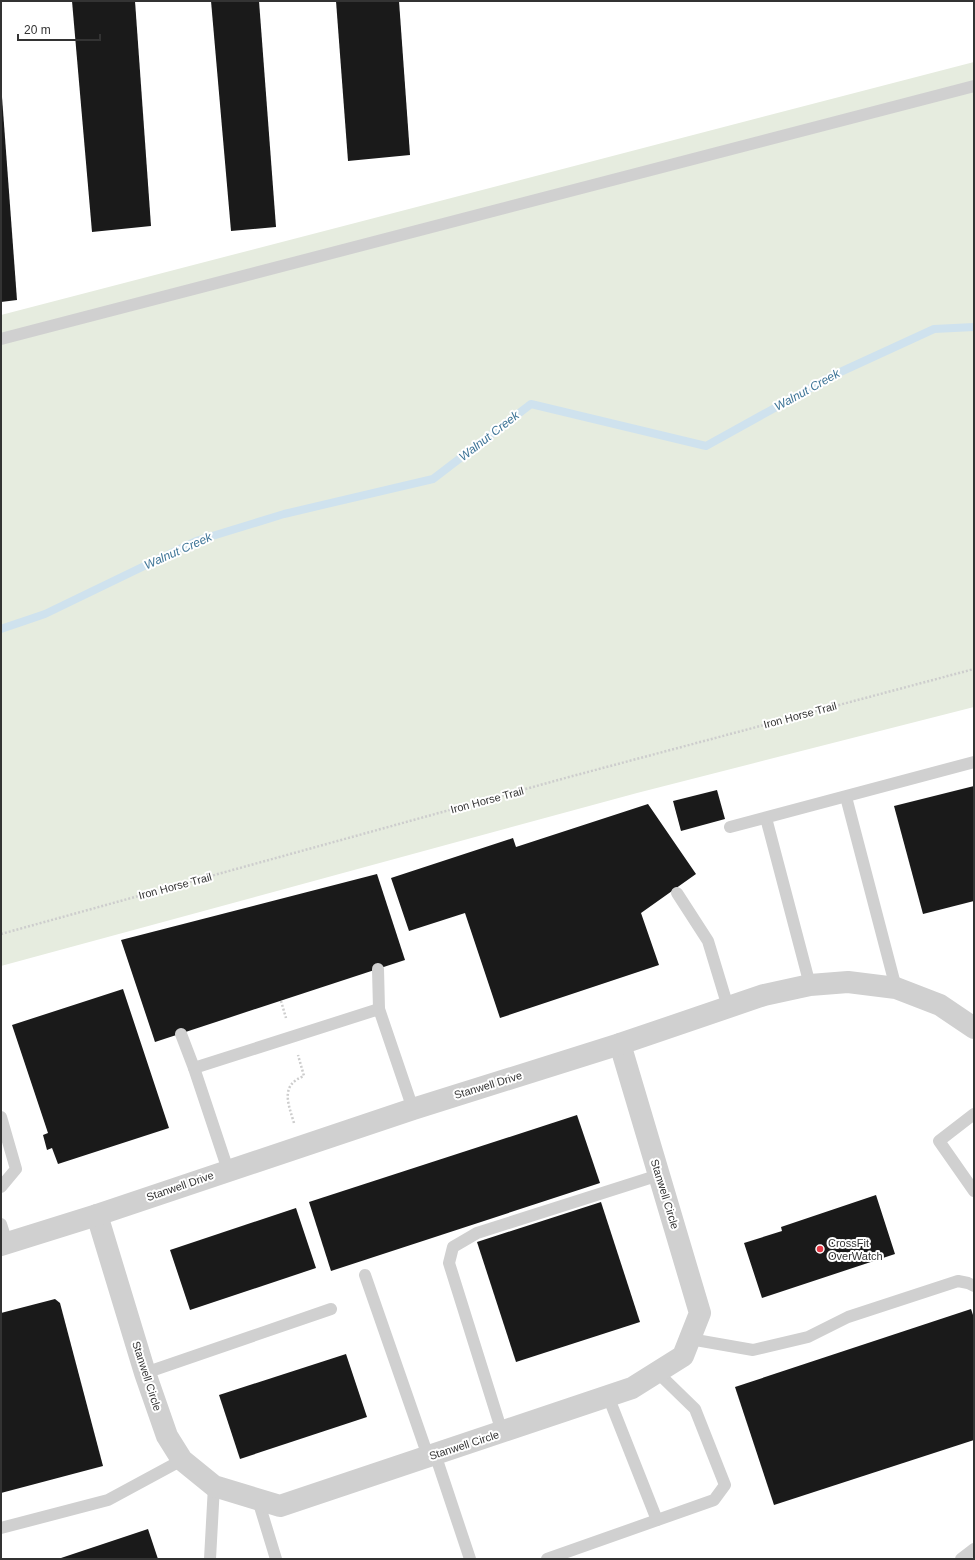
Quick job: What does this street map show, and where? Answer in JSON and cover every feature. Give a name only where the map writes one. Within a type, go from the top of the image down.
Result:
[{"type":"street","name":"Stanwell Drive","points":[[3,1237],[97,1215],[228,1170],[413,1109],[620,1044],[764,995],[810,985],[848,982],[896,988],[940,1006],[974,1028]]},
{"type":"street","name":"Stanwell Circle","points":[[97,1215],[145,1373],[167,1436],[182,1460],[214,1486],[280,1506],[632,1388],[683,1356],[700,1314],[620,1044]]},
{"type":"lane","points":[[1,339],[974,86]]},
{"type":"lane","points":[[730,827],[974,762]]},
{"type":"lane","points":[[846,797],[896,988]]},
{"type":"lane","points":[[766,818],[810,985]]},
{"type":"lane","points":[[677,893],[708,941],[728,1007]]},
{"type":"lane","points":[[378,969],[379,1009],[413,1109]]},
{"type":"lane","points":[[194,1068],[379,1009]]},
{"type":"lane","points":[[181,1034],[228,1170]]},
{"type":"lane","points":[[974,1114],[939,1141],[974,1191]]},
{"type":"lane","points":[[1,1117],[16,1169],[1,1187]]},
{"type":"lane","points":[[502,1432],[449,1263],[454,1247],[477,1233],[659,1175]]},
{"type":"lane","points":[[365,1275],[470,1559]]},
{"type":"lane","points":[[690,1338],[753,1350],[808,1337],[848,1317],[958,1281],[974,1286]]},
{"type":"lane","points":[[145,1373],[331,1309]]},
{"type":"lane","points":[[547,1559],[714,1500],[725,1485],[695,1409],[657,1372]]},
{"type":"lane","points":[[608,1396],[657,1520]]},
{"type":"lane","points":[[1,1528],[108,1500],[182,1460]]},
{"type":"lane","points":[[210,1559],[214,1486]]},
{"type":"lane","points":[[258,1500],[276,1559]]},
{"type":"lane","points":[[961,1559],[974,1549]]},
{"type":"path","name":"Iron Horse Trail","points":[[1,934],[569,777],[974,669]]},
{"type":"path","points":[[281,1001],[304,1076],[296,1079],[290,1085],[287,1098],[301,1146]]},
{"type":"shaded area","points":[[974,62],[974,707],[637,793],[1,966],[1,315]]},
{"type":"building","points":[[72,1],[135,1],[151,226],[92,232]]},
{"type":"building","points":[[211,1],[259,1],[276,227],[231,231]]},
{"type":"building","points":[[336,1],[399,1],[410,155],[348,161]]},
{"type":"building","points":[[1,97],[17,300],[1,302]]},
{"type":"building","points":[[974,786],[974,901],[923,914],[894,806]]},
{"type":"building","points":[[717,790],[725,819],[681,831],[673,801]]},
{"type":"building","points":[[648,804],[696,874],[641,913],[659,965],[500,1018],[465,913],[409,931],[391,878],[513,838],[516,847]]},
{"type":"building","points":[[377,874],[405,960],[155,1042],[121,940]]},
{"type":"building","points":[[123,989],[169,1128],[58,1164],[52,1148],[47,1150],[43,1135],[48,1133],[12,1025]]},
{"type":"building","points":[[577,1115],[600,1183],[331,1271],[309,1202]]},
{"type":"building","name":"CrossFit OverWatch","points":[[876,1195],[895,1254],[762,1298],[744,1243],[782,1231],[781,1227]]},
{"type":"building","points":[[601,1202],[640,1322],[516,1362],[477,1242]]},
{"type":"building","points":[[296,1208],[316,1268],[190,1310],[170,1250]]},
{"type":"building","points":[[55,1299],[60,1303],[103,1466],[1,1493],[1,1313]]},
{"type":"building","points":[[971,1309],[974,1318],[974,1440],[774,1505],[735,1387]]},
{"type":"building","points":[[346,1354],[367,1417],[240,1459],[219,1395]]},
{"type":"building","points":[[148,1529],[158,1559],[58,1559]]},
{"type":"waterway","name":"Walnut Creek","points":[[1,629],[45,614],[196,541],[284,514],[433,479],[531,404],[706,446],[836,374],[934,329],[974,327]]},
{"type":"place","name":"CrossFit OverWatch","points":[[820,1249]]}]
